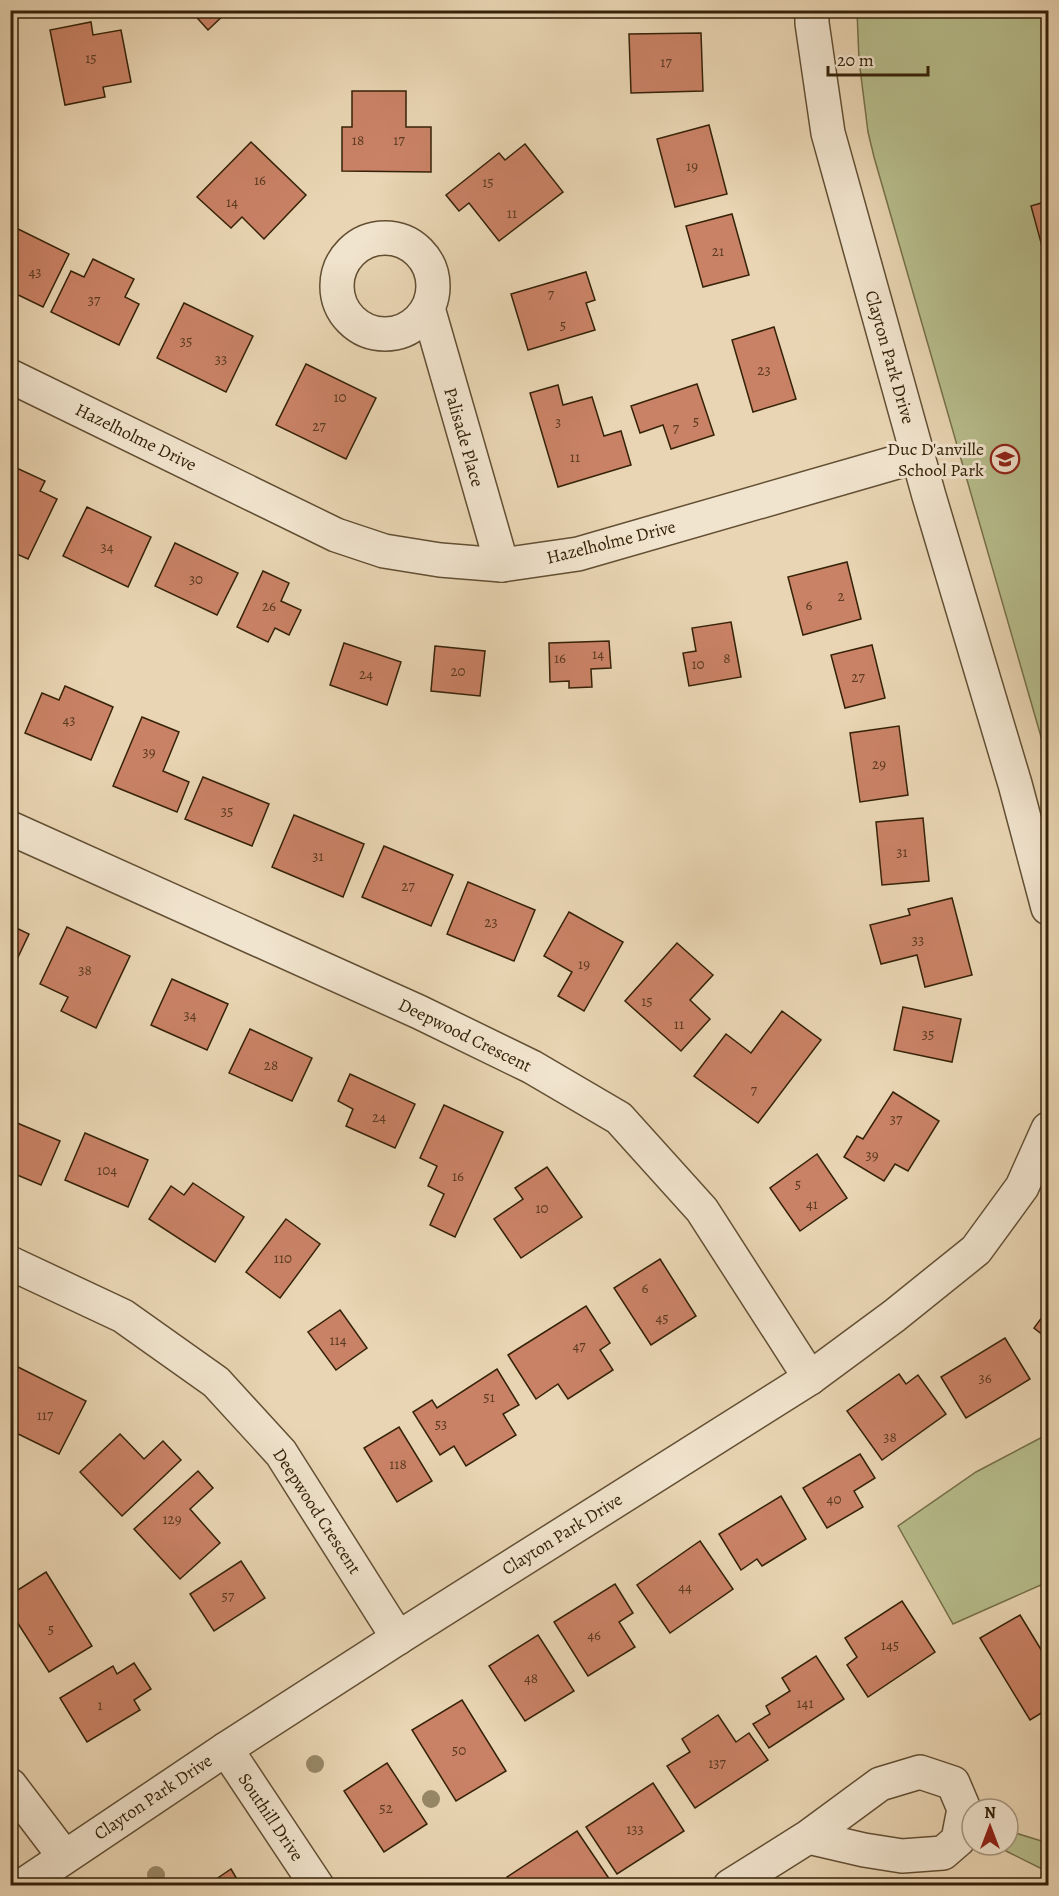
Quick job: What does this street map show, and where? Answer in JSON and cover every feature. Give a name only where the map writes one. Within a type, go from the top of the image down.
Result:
[{"type":"street","name":"Clayton Park Drive","points":[[812,10],[828,133],[928,496],[1015,784],[1048,908]]},
{"type":"street","name":"Palisade Place","points":[[428,308],[502,565]]},
{"type":"street","name":"Hazelholme Drive","points":[[10,376],[336,535],[384,551],[440,560],[502,565],[578,554],[918,456]]},
{"type":"street","name":"Deepwood Crescent","points":[[10,828],[419,1012],[532,1067],[619,1118],[702,1209],[810,1378]]},
{"type":"street","name":"Clayton Park Drive","points":[[22,1886],[225,1749],[810,1378],[894,1316],[975,1250],[1022,1187],[1048,1129]]},
{"type":"street","name":"Deepwood Crescent","points":[[10,1263],[123,1316],[216,1382],[281,1453],[398,1638]]},
{"type":"street","name":"Southill Drive","points":[[225,1749],[316,1886]]},
{"type":"street","points":[[10,1785],[64,1856]]},
{"type":"street","points":[[730,1886],[808,1837]]},
{"type":"green space","name":"Duc D'anville School Park","points":[[857,11],[1048,11],[1048,761],[874,157],[868,132],[859,60]]},
{"type":"green space","points":[[1048,1434],[1048,1585],[1043,1584],[953,1624],[898,1526],[976,1472]]},
{"type":"green space","points":[[1020,1834],[1048,1843],[1048,1872],[1018,1857],[1020,1857]]},
{"type":"building","points":[[190,10],[229,10],[208,30]]},
{"type":"building","points":[[619,10],[688,10],[688,11],[619,14]]},
{"type":"building","points":[[91,22],[93,35],[121,30],[131,82],[103,87],[105,97],[65,105],[50,30]]},
{"type":"building","points":[[701,33],[703,91],[631,93],[629,34]]},
{"type":"building","points":[[352,91],[406,91],[406,127],[431,127],[431,172],[342,171],[342,127],[352,127]]},
{"type":"building","points":[[709,125],[727,194],[675,207],[657,139]]},
{"type":"building","points":[[251,142],[306,195],[264,239],[242,217],[231,228],[197,197]]},
{"type":"building","points":[[525,144],[563,192],[499,241],[469,203],[459,211],[446,195],[499,153],[505,160]]},
{"type":"building","points":[[1048,201],[1048,268],[1031,206]]},
{"type":"building","points":[[732,214],[749,275],[703,287],[686,226]]},
{"type":"building","points":[[10,225],[69,254],[43,307],[10,291]]},
{"type":"building","points":[[93,259],[134,279],[125,297],[139,304],[119,345],[51,312],[71,271],[84,277]]},
{"type":"building","points":[[586,272],[595,300],[586,303],[595,330],[528,350],[511,294]]},
{"type":"building","points":[[184,303],[253,336],[226,392],[157,358]]},
{"type":"building","points":[[774,327],[796,399],[753,412],[732,340]]},
{"type":"building","points":[[306,364],[376,398],[346,459],[276,425]]},
{"type":"building","points":[[697,384],[714,435],[671,449],[663,425],[640,433],[631,406]]},
{"type":"building","points":[[558,385],[563,405],[592,397],[604,436],[621,431],[631,465],[558,487],[530,393]]},
{"type":"building","points":[[10,465],[45,481],[40,491],[57,499],[28,559],[10,551]]},
{"type":"building","points":[[87,507],[151,537],[128,587],[63,556]]},
{"type":"building","points":[[175,543],[238,573],[217,615],[155,586]]},
{"type":"building","points":[[847,562],[861,619],[803,635],[788,577]]},
{"type":"building","points":[[263,571],[289,583],[281,601],[301,610],[289,635],[275,628],[268,642],[237,627]]},
{"type":"building","points":[[731,622],[741,677],[689,686],[683,653],[696,651],[692,628]]},
{"type":"building","points":[[609,641],[611,668],[591,669],[592,687],[569,688],[569,681],[550,682],[549,643]]},
{"type":"building","points":[[344,643],[401,662],[387,705],[330,685]]},
{"type":"building","points":[[872,645],[885,698],[845,708],[831,655]]},
{"type":"building","points":[[435,646],[485,651],[480,696],[431,691]]},
{"type":"building","points":[[65,686],[113,707],[91,760],[25,733],[42,693],[59,700]]},
{"type":"building","points":[[142,717],[179,732],[163,771],[189,782],[177,812],[113,786]]},
{"type":"building","points":[[899,726],[908,795],[860,802],[850,733]]},
{"type":"building","points":[[203,777],[269,804],[252,846],[185,819]]},
{"type":"building","points":[[294,815],[364,844],[343,897],[272,867]]},
{"type":"building","points":[[923,818],[929,881],[882,885],[876,822]]},
{"type":"building","points":[[384,846],[453,875],[431,926],[362,897]]},
{"type":"building","points":[[468,882],[535,910],[514,961],[447,934]]},
{"type":"building","points":[[952,898],[972,975],[925,987],[917,955],[881,964],[870,925],[910,915],[908,909]]},
{"type":"building","points":[[569,912],[623,942],[584,1011],[558,996],[572,972],[544,956]]},
{"type":"building","points":[[10,925],[29,934],[10,974]]},
{"type":"building","points":[[67,927],[130,956],[96,1028],[61,1011],[68,997],[40,984]]},
{"type":"building","points":[[677,943],[713,975],[690,1000],[710,1019],[681,1051],[625,1001]]},
{"type":"building","points":[[172,979],[228,1004],[207,1050],[151,1025]]},
{"type":"building","points":[[903,1007],[961,1019],[952,1062],[894,1050]]},
{"type":"building","points":[[782,1011],[821,1040],[758,1123],[694,1076],[726,1034],[751,1053]]},
{"type":"building","points":[[250,1029],[312,1058],[292,1101],[229,1073]]},
{"type":"building","points":[[350,1074],[415,1104],[395,1148],[346,1126],[353,1109],[338,1101]]},
{"type":"building","points":[[893,1092],[939,1121],[908,1171],[895,1164],[884,1181],[844,1157],[857,1136],[863,1139]]},
{"type":"building","points":[[444,1105],[503,1132],[455,1237],[430,1225],[444,1194],[428,1186],[437,1166],[420,1158]]},
{"type":"building","points":[[10,1120],[60,1141],[41,1185],[10,1172]]},
{"type":"building","points":[[85,1133],[148,1160],[128,1207],[65,1180]]},
{"type":"building","points":[[817,1154],[847,1198],[800,1231],[770,1188]]},
{"type":"building","points":[[547,1167],[582,1217],[521,1258],[494,1219],[523,1199],[515,1188]]},
{"type":"building","points":[[193,1183],[244,1217],[215,1262],[149,1219],[171,1186],[184,1195]]},
{"type":"building","points":[[286,1219],[320,1244],[280,1298],[246,1272]]},
{"type":"building","points":[[660,1259],[696,1316],[651,1345],[614,1288]]},
{"type":"building","points":[[586,1306],[610,1343],[600,1350],[613,1370],[568,1399],[558,1384],[536,1399],[508,1355]]},
{"type":"building","points":[[1048,1309],[1048,1339],[1034,1328]]},
{"type":"building","points":[[340,1310],[367,1348],[336,1370],[308,1332]]},
{"type":"building","points":[[1005,1338],[1030,1379],[966,1418],[941,1377]]},
{"type":"building","points":[[18,1367],[86,1401],[59,1454],[10,1430],[10,1382]]},
{"type":"building","points":[[497,1369],[519,1405],[503,1414],[516,1435],[466,1466],[454,1446],[440,1455],[413,1412],[432,1400],[437,1408]]},
{"type":"building","points":[[899,1374],[906,1384],[918,1375],[946,1414],[882,1460],[847,1411]]},
{"type":"building","points":[[399,1427],[432,1481],[397,1502],[364,1448]]},
{"type":"building","points":[[120,1434],[144,1459],[163,1441],[181,1460],[122,1516],[80,1472]]},
{"type":"building","points":[[860,1454],[875,1478],[854,1491],[863,1507],[827,1528],[803,1488]]},
{"type":"building","points":[[198,1471],[213,1488],[190,1509],[220,1543],[180,1579],[134,1529]]},
{"type":"building","points":[[781,1496],[806,1539],[762,1566],[757,1559],[741,1570],[719,1534]]},
{"type":"building","points":[[700,1541],[733,1589],[670,1633],[637,1585]]},
{"type":"building","points":[[241,1561],[265,1598],[214,1631],[190,1594]]},
{"type":"building","points":[[46,1572],[92,1646],[49,1672],[10,1611],[10,1595]]},
{"type":"building","points":[[615,1584],[633,1613],[619,1622],[635,1647],[588,1676],[554,1622]]},
{"type":"building","points":[[902,1601],[935,1652],[868,1697],[847,1665],[857,1657],[845,1638]]},
{"type":"building","points":[[1020,1615],[1048,1661],[1048,1709],[1030,1720],[980,1638]]},
{"type":"building","points":[[538,1635],[574,1691],[525,1721],[489,1666]]},
{"type":"building","points":[[816,1656],[844,1699],[769,1748],[753,1724],[770,1714],[766,1706],[790,1691],[782,1678]]},
{"type":"building","points":[[134,1663],[151,1689],[134,1700],[140,1710],[87,1742],[60,1698],[113,1666],[117,1674]]},
{"type":"building","points":[[462,1700],[506,1771],[456,1801],[412,1730]]},
{"type":"building","points":[[718,1715],[736,1742],[749,1733],[768,1760],[695,1808],[667,1766],[690,1752],[682,1739]]},
{"type":"building","points":[[387,1763],[427,1824],[384,1852],[344,1791]]},
{"type":"building","points":[[653,1783],[684,1831],[617,1874],[586,1827]]},
{"type":"building","points":[[577,1831],[612,1883],[609,1886],[513,1886],[507,1877]]},
{"type":"building","points":[[231,1869],[241,1886],[206,1886]]},
{"type":"place","name":"Duc D'anville School Park","points":[[1005,459]]}]
